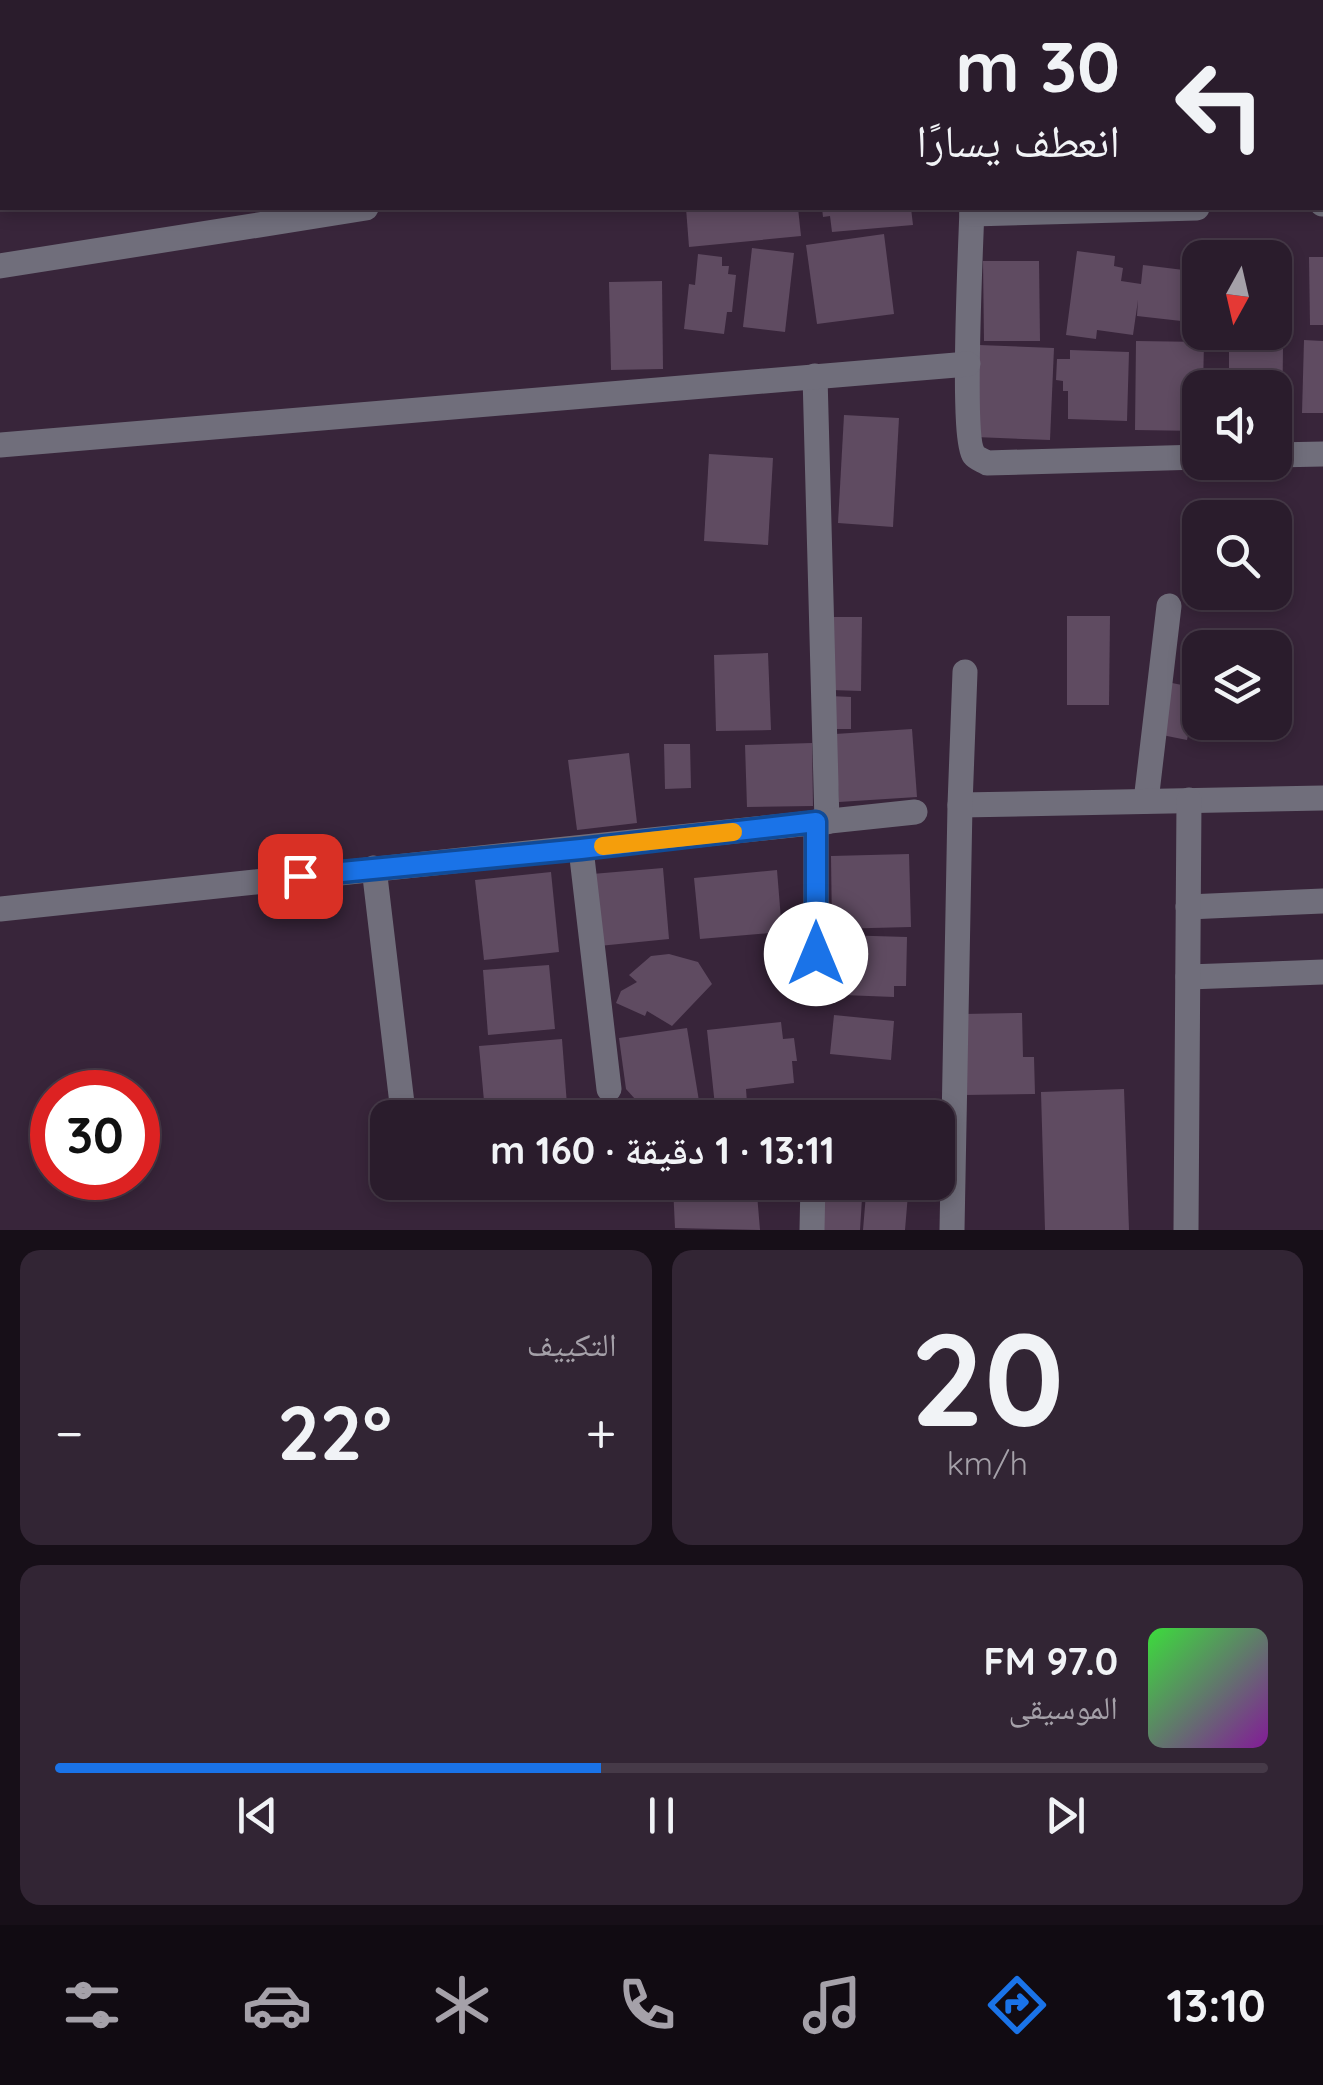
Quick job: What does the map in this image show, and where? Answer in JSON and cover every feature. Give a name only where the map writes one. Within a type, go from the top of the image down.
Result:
[{"type":"street","points":[[0,266],[353,210]]},
{"type":"street","points":[[1047,210],[972,211],[968,364],[969,438],[974,454],[987,463],[1182,458]]},
{"type":"street","points":[[0,445],[968,364]]},
{"type":"street","points":[[815,376],[821,822],[816,987]]},
{"type":"street","points":[[1292,455],[1323,454]]},
{"type":"street","points":[[1146,800],[1168,606]]},
{"type":"street","points":[[952,1230],[965,672]]},
{"type":"street","points":[[960,805],[1323,798]]},
{"type":"street","points":[[1186,1230],[1189,800]]},
{"type":"street","points":[[0,909],[915,812]]},
{"type":"street","points":[[581,849],[609,1089]]},
{"type":"street","points":[[374,868],[402,1100]]},
{"type":"street","points":[[1188,907],[1323,901]]},
{"type":"street","points":[[1188,977],[1323,972]]},
{"type":"street","points":[[812,1230],[813,1200]]},
{"type":"building","points":[[686,210],[798,210],[801,236],[689,247]]},
{"type":"building","points":[[822,210],[911,210],[913,225],[832,232],[830,216],[823,217]]},
{"type":"building","points":[[884,234],[894,314],[817,324],[806,245]]},
{"type":"building","points":[[752,248],[794,253],[785,332],[743,327]]},
{"type":"building","points":[[1077,251],[1115,256],[1114,266],[1123,268],[1121,281],[1141,284],[1143,265],[1182,270],[1182,321],[1137,316],[1138,300],[1133,335],[1097,330],[1096,339],[1066,335]]},
{"type":"building","points":[[698,254],[722,257],[722,266],[729,266],[728,274],[736,275],[732,312],[727,312],[724,334],[684,329],[689,284],[695,285]]},
{"type":"building","points":[[1309,257],[1323,257],[1323,325],[1310,325]]},
{"type":"building","points":[[983,261],[1039,261],[1040,341],[984,341]]},
{"type":"building","points":[[662,281],[663,369],[611,370],[609,282]]},
{"type":"building","points":[[1304,340],[1323,341],[1323,413],[1302,413]]},
{"type":"building","points":[[1136,341],[1182,342],[1182,350],[1204,350],[1203,370],[1182,370],[1182,431],[1135,430]]},
{"type":"building","points":[[979,345],[1054,348],[1050,440],[975,437]]},
{"type":"building","points":[[1070,350],[1129,352],[1127,421],[1068,419],[1068,391],[1063,391],[1063,381],[1056,380],[1057,359],[1070,359]]},
{"type":"building","points":[[1229,350],[1283,350],[1283,370],[1229,370]]},
{"type":"building","points":[[844,415],[899,418],[893,527],[838,523]]},
{"type":"building","points":[[709,454],[773,458],[768,545],[704,541]]},
{"type":"building","points":[[1067,616],[1110,616],[1109,705],[1067,705]]},
{"type":"building","points":[[832,617],[862,617],[861,691],[831,690]]},
{"type":"building","points":[[768,653],[771,730],[716,731],[714,655]]},
{"type":"building","points":[[1167,682],[1182,685],[1182,739],[1157,734]]},
{"type":"building","points":[[830,696],[851,697],[851,729],[830,729]]},
{"type":"building","points":[[912,729],[917,797],[839,802],[835,734]]},
{"type":"building","points":[[812,743],[813,806],[747,807],[745,745]]},
{"type":"building","points":[[664,744],[690,744],[691,788],[665,789]]},
{"type":"building","points":[[629,753],[637,823],[577,830],[568,760]]},
{"type":"building","points":[[909,854],[911,927],[832,929],[831,856]]},
{"type":"building","points":[[663,868],[669,939],[599,946],[592,874]]},
{"type":"building","points":[[777,870],[782,932],[700,939],[694,878]]},
{"type":"building","points":[[551,872],[559,952],[484,960],[475,880]]},
{"type":"building","points":[[840,935],[907,937],[906,986],[894,986],[894,997],[843,995],[844,985],[839,985]]},
{"type":"building","points":[[669,954],[698,962],[712,984],[672,1026],[647,1011],[645,1016],[616,1003],[621,991],[637,982],[629,975],[651,956]]},
{"type":"building","points":[[549,965],[555,1029],[488,1035],[483,970]]},
{"type":"building","points":[[1022,1013],[1023,1057],[1034,1057],[1035,1094],[964,1095],[963,1014]]},
{"type":"building","points":[[834,1015],[894,1021],[891,1060],[830,1054]]},
{"type":"building","points":[[781,1022],[783,1039],[794,1038],[794,1083],[746,1089],[747,1100],[714,1100],[707,1030]]},
{"type":"building","points":[[687,1028],[699,1100],[636,1100],[626,1089],[619,1038]]},
{"type":"building","points":[[562,1039],[567,1100],[484,1100],[479,1046]]},
{"type":"building","points":[[1124,1089],[1129,1230],[1045,1230],[1041,1092]]},
{"type":"building","points":[[674,1200],[758,1200],[760,1230],[675,1228]]},
{"type":"building","points":[[824,1200],[862,1200],[860,1230],[822,1230]]},
{"type":"building","points":[[866,1200],[908,1200],[905,1230],[863,1230]]},
{"type":"slow traffic","points":[[603,846],[733,832]]},
{"type":"route","points":[[300,876],[816,822],[816,954]]}]
